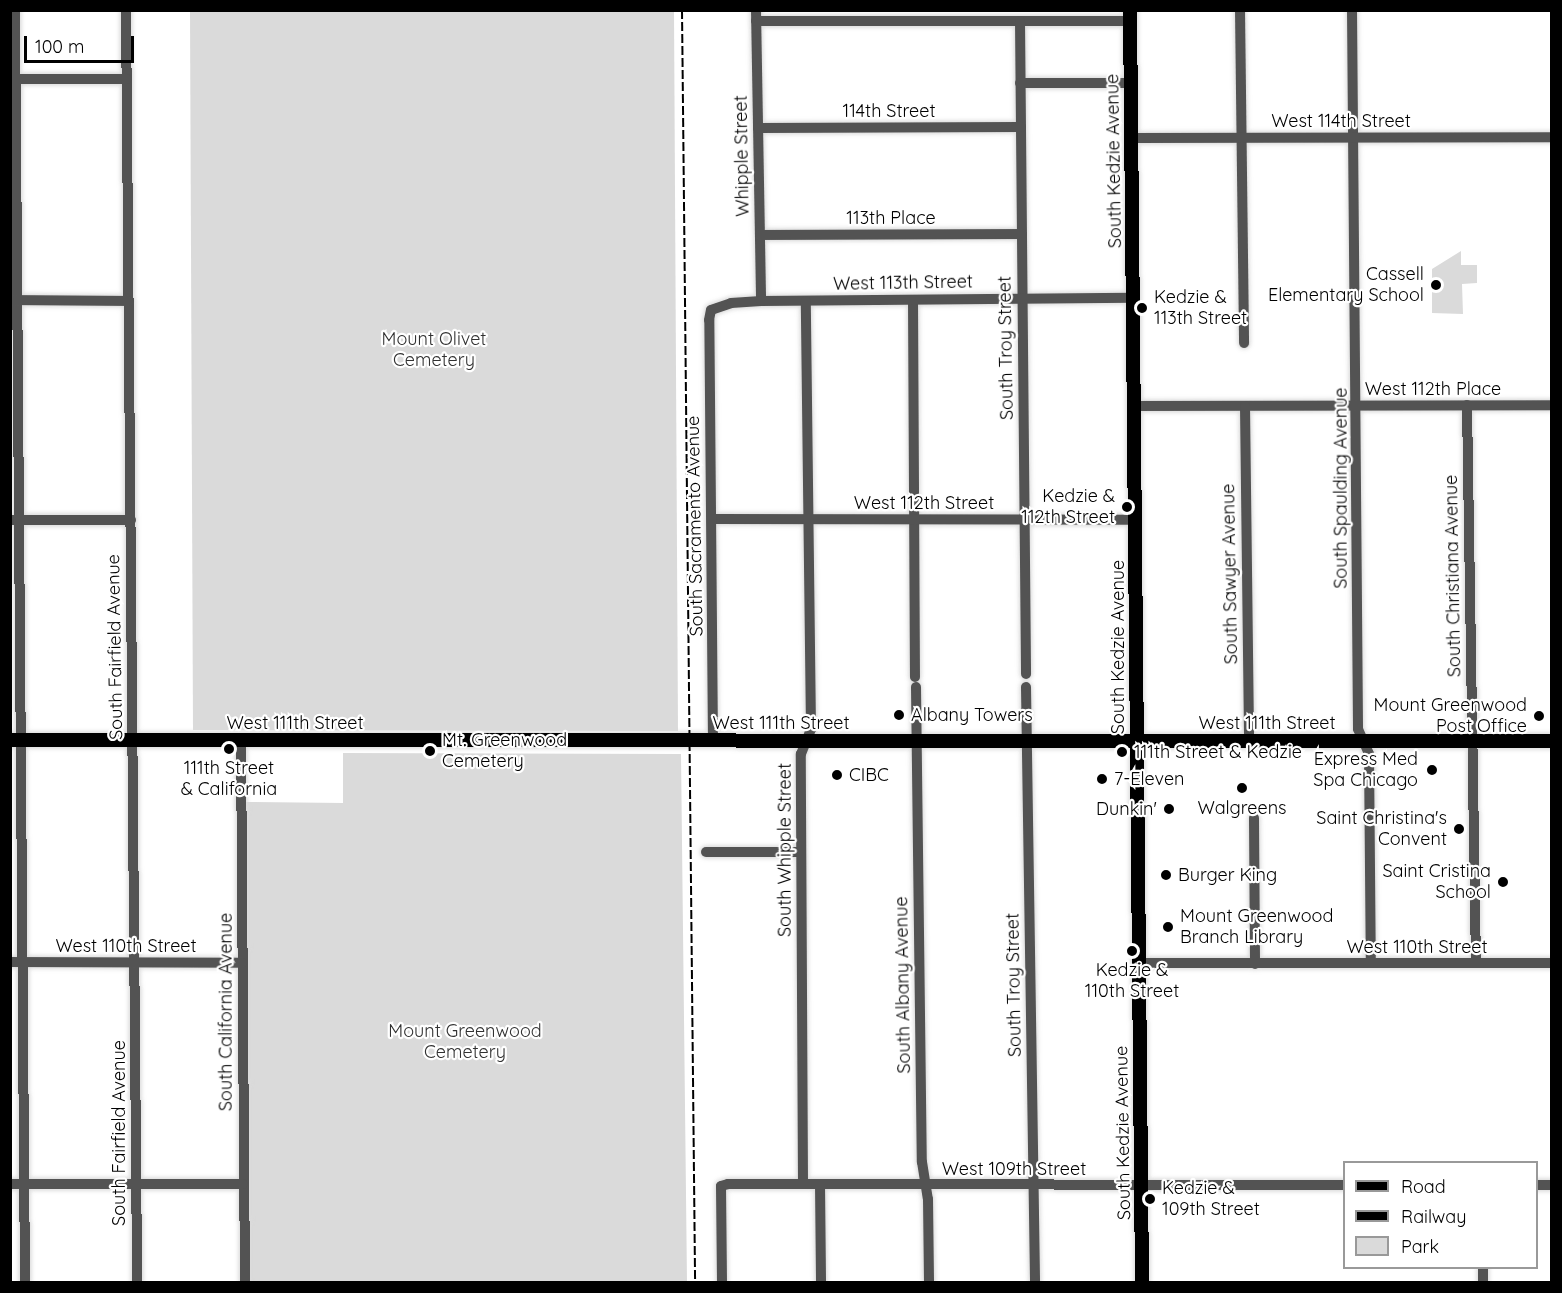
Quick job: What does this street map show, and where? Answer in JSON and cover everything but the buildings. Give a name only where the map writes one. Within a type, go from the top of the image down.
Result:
[{"type":"main road","name":"South Kedzie Avenue","points":[[1131,16],[1142,1282]]},
{"type":"main road","name":"West 111th Street","points":[[16,740],[1551,741]]},
{"type":"street","points":[[15,10],[13,79],[16,740],[22,962],[25,1282]]},
{"type":"street","name":"South Fairfield Avenue","points":[[126,10],[136,1282]]},
{"type":"street","points":[[1240,10],[1244,344]]},
{"type":"street","name":"South Spaulding Avenue","points":[[1352,10],[1358,729],[1370,754],[1371,963]]},
{"type":"street","points":[[756,16],[962,16],[1020,21],[1131,16]]},
{"type":"street","name":"Whipple Street","points":[[756,16],[761,301]]},
{"type":"street","name":"South Troy Street","points":[[1020,21],[1026,674]]},
{"type":"street","points":[[13,79],[127,80]]},
{"type":"street","points":[[1020,83],[1131,83]]},
{"type":"street","name":"114th Street","points":[[758,128],[1021,127]]},
{"type":"street","name":"West 114th Street","points":[[1132,138],[1551,137]]},
{"type":"street","name":"113th Place","points":[[760,235],[1022,234]]},
{"type":"street","name":"West 113th Street","points":[[711,310],[731,303],[761,301],[1133,298]]},
{"type":"street","points":[[14,300],[129,301]]},
{"type":"street","name":"South Albany Avenue","points":[[913,300],[922,1162],[928,1199],[929,1282]]},
{"type":"street","name":"South Whipple Street","points":[[803,1184],[801,754],[811,729],[806,301]]},
{"type":"street","name":"South Sacramento Avenue","points":[[711,310],[709,320],[713,742]]},
{"type":"street","name":"South Christiana Avenue","points":[[1467,405],[1476,963]]},
{"type":"street","name":"West 112th Place","points":[[1134,406],[1551,405]]},
{"type":"street","name":"South Sawyer Avenue","points":[[1245,406],[1249,741]]},
{"type":"street","name":"West 112th Street","points":[[712,519],[1135,520]]},
{"type":"street","points":[[15,520],[131,520]]},
{"type":"street","name":"South Troy Street","points":[[1026,687],[1035,1282]]},
{"type":"street","name":"South California Avenue","points":[[241,741],[244,1282]]},
{"type":"street","points":[[1254,818],[1255,964]]},
{"type":"street","points":[[706,852],[800,852]]},
{"type":"street","name":"West 110th Street","points":[[10,962],[242,963]]},
{"type":"street","name":"West 110th Street","points":[[1139,963],[1551,963]]},
{"type":"street","points":[[10,1184],[243,1184]]},
{"type":"street","name":"West 109th Street","points":[[722,1282],[721,1186],[728,1184],[1343,1185]]},
{"type":"street","points":[[820,1184],[821,1282]]},
{"type":"green space","name":"Mount Olivet Cemetery","points":[[190,11],[674,11],[678,731],[193,730]]},
{"type":"green space","points":[[1461,251],[1461,265],[1477,265],[1477,283],[1462,284],[1463,314],[1432,313],[1432,269]]},
{"type":"green space","name":"Mount Greenwood Cemetery","points":[[343,753],[681,754],[687,1282],[248,1282],[244,802],[343,803]]},
{"type":"railway","points":[[682,10],[695,1282]]},
{"type":"place","name":"Cassell Elementary School","points":[[1436,285]]},
{"type":"place","name":"Kedzie & 113th Street","points":[[1142,308]]},
{"type":"place","name":"Kedzie & 112th Street","points":[[1127,507]]},
{"type":"place","name":"Albany Towers","points":[[899,715]]},
{"type":"place","name":"Mount Greenwood Post Office","points":[[1539,716]]},
{"type":"place","name":"111th Street & California","points":[[229,749]]},
{"type":"place","name":"Mt. Greenwood Cemetery","points":[[430,751]]},
{"type":"place","name":"111th Street & Kedzie","points":[[1122,752]]},
{"type":"place","name":"Express Med Spa Chicago","points":[[1432,770]]},
{"type":"place","name":"CIBC","points":[[837,775]]},
{"type":"place","name":"7-Eleven","points":[[1102,779]]},
{"type":"place","name":"Walgreens","points":[[1242,788]]},
{"type":"place","name":"Dunkin'","points":[[1169,809]]},
{"type":"place","name":"Saint Christina's Convent","points":[[1459,829]]},
{"type":"place","name":"Burger King","points":[[1166,875]]},
{"type":"place","name":"Saint Cristina School","points":[[1503,882]]},
{"type":"place","name":"Mount Greenwood Branch Library","points":[[1168,927]]},
{"type":"place","name":"Kedzie & 110th Street","points":[[1132,951]]},
{"type":"place","name":"Kedzie & 109th Street","points":[[1150,1199]]}]
